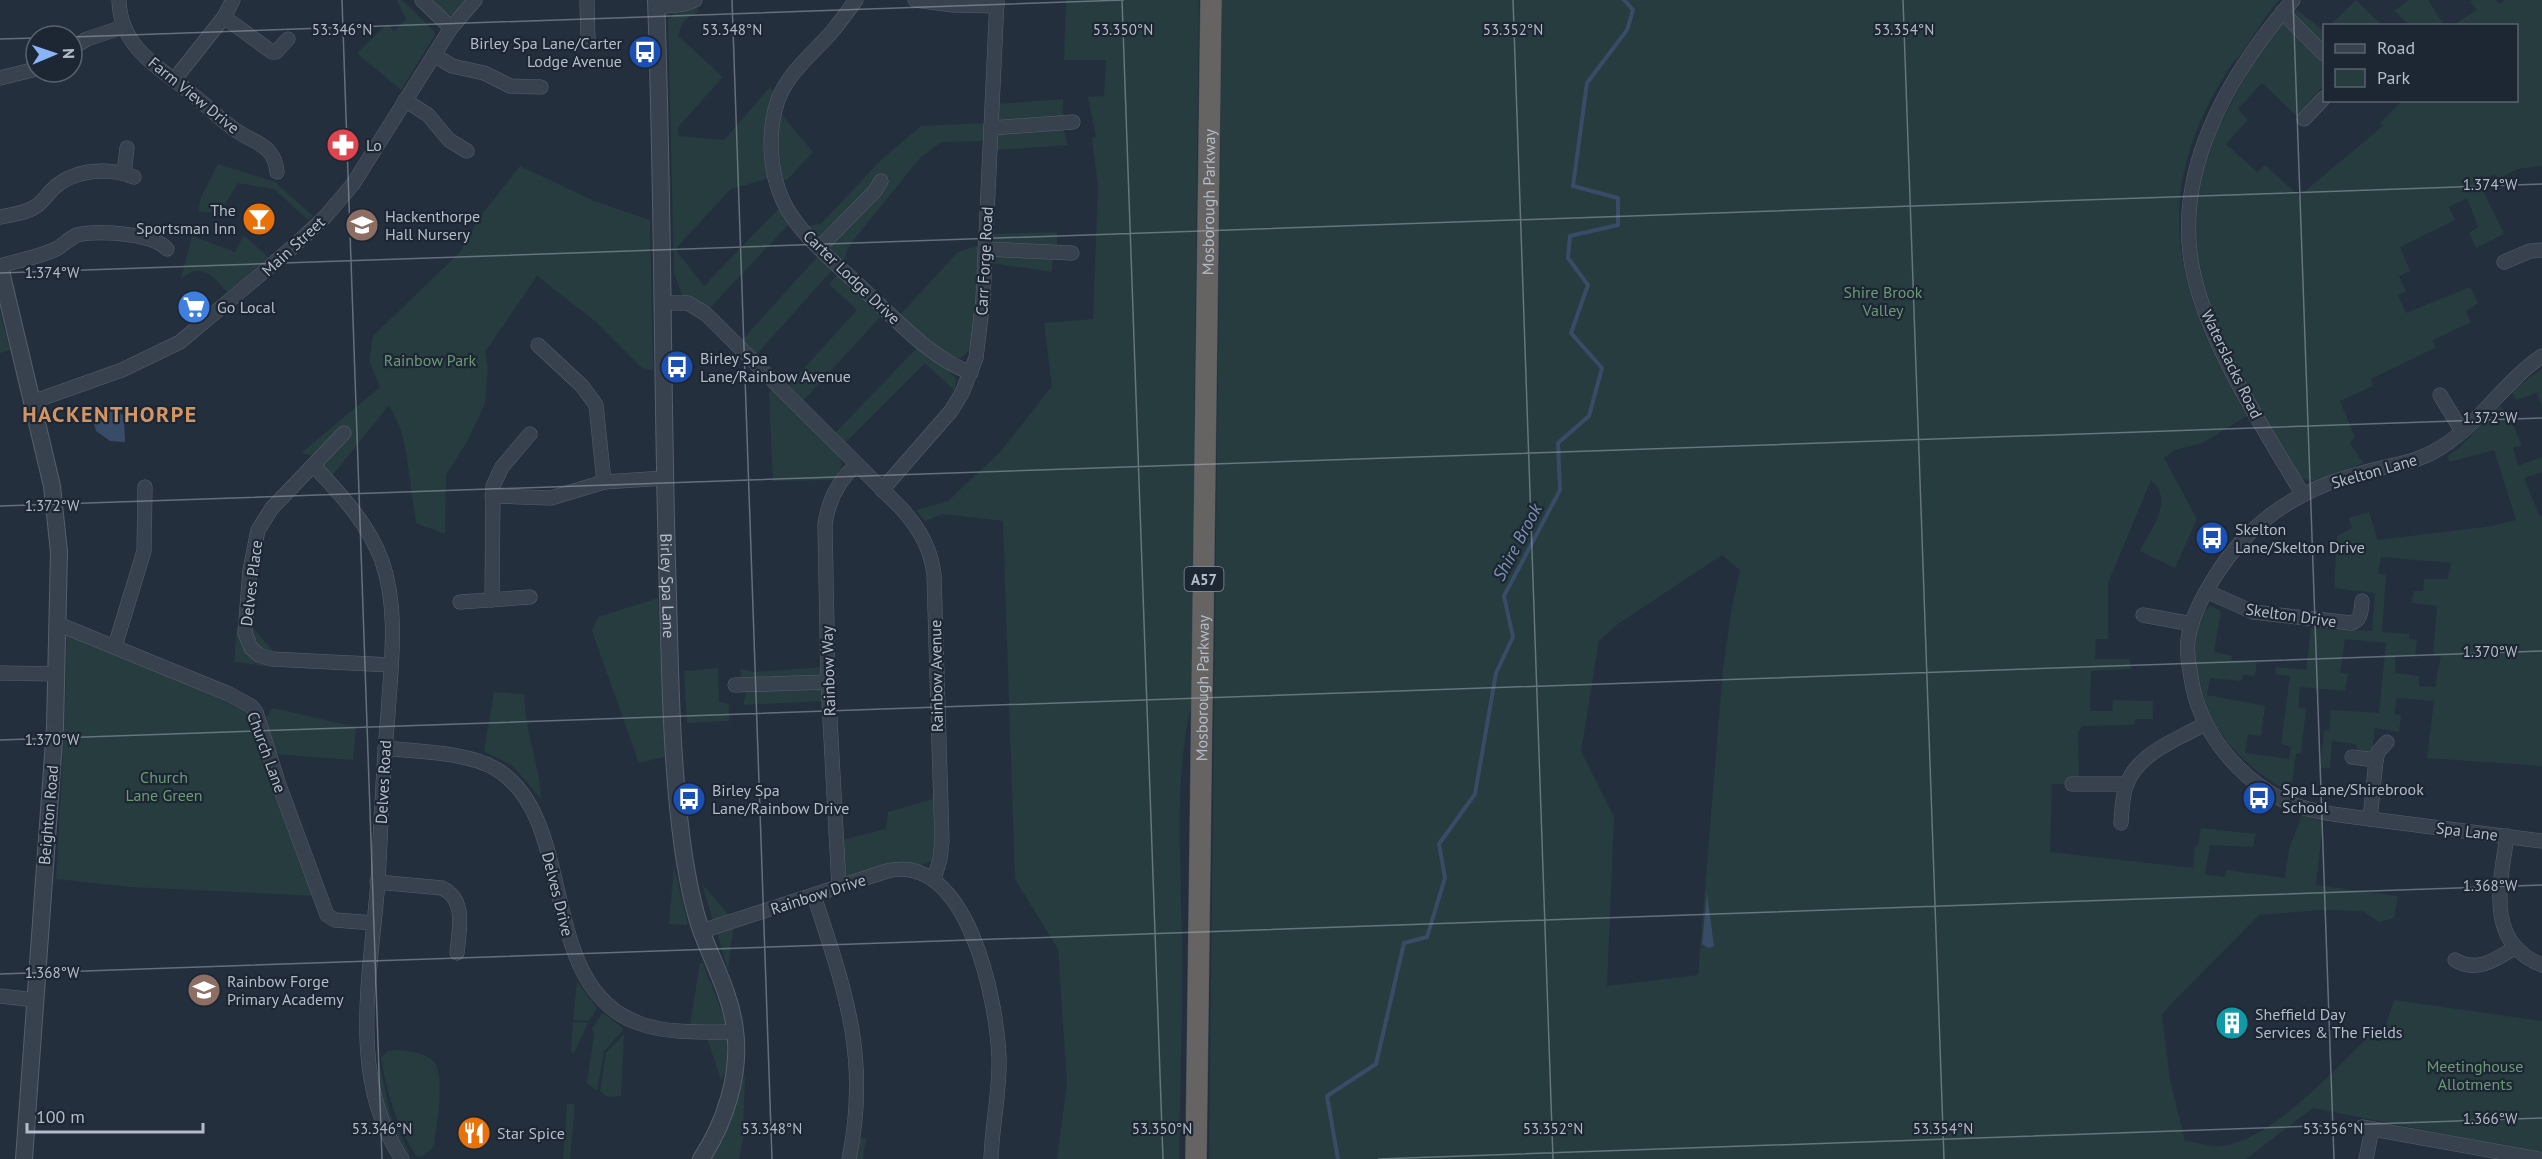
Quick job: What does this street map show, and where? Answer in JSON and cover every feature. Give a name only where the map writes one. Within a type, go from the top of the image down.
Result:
[{"type":"highway","name":"Mosborough Parkway","points":[[1196,1159],[1211,0]]},
{"type":"street","points":[[84,41],[123,27],[119,0]]},
{"type":"street","points":[[174,80],[224,17],[233,0]]},
{"type":"street","points":[[422,0],[451,28]]},
{"type":"street","name":"Main Street","points":[[32,402],[144,361],[180,342],[258,278],[330,211],[367,164],[451,28],[475,0]]},
{"type":"street","points":[[586,0],[588,42]]},
{"type":"street","points":[[657,3],[695,0]]},
{"type":"street","name":"Carter Lodge Drive","points":[[856,0],[833,31],[799,66],[779,99],[774,116],[771,153],[777,186],[794,218],[819,248],[937,355],[971,373]]},
{"type":"street","points":[[915,0],[953,5],[997,3]]},
{"type":"street","name":"Waterslacks Road","points":[[2293,0],[2259,42],[2231,86],[2203,143],[2193,180],[2189,243],[2195,279],[2213,333],[2303,495]]},
{"type":"street","name":"Birley Spa Lane","points":[[657,3],[665,478],[670,638],[680,819],[688,876],[702,931],[728,999],[736,1032],[734,1077],[728,1100],[714,1136],[701,1159]]},
{"type":"street","name":"Carr Forge Road","points":[[882,490],[951,411],[971,373],[979,340],[997,3]]},
{"type":"street","points":[[2282,12],[2323,52]]},
{"type":"street","points":[[224,17],[272,52],[276,52],[288,39]]},
{"type":"street","name":"Farm View Drive","points":[[123,27],[152,64],[237,132],[261,144],[271,153],[276,160],[277,172]]},
{"type":"street","points":[[434,55],[452,66],[484,73],[510,86],[541,87]]},
{"type":"street","points":[[0,78],[24,72]]},
{"type":"street","points":[[405,100],[428,115],[449,140],[467,151]]},
{"type":"street","points":[[2304,119],[2323,100]]},
{"type":"street","points":[[991,128],[1073,122]]},
{"type":"street","points":[[0,217],[21,213],[36,206],[60,183],[76,174],[86,172],[129,175],[127,148]]},
{"type":"street","points":[[819,248],[875,191],[881,181]]},
{"type":"street","points":[[0,266],[49,251],[84,234],[124,234],[147,238],[157,241],[167,249]]},
{"type":"street","points":[[985,249],[1072,253]]},
{"type":"street","points":[[2504,262],[2530,251],[2542,250]]},
{"type":"street","name":"Beighton Road","points":[[0,266],[2,284],[51,486],[57,522],[58,624],[51,785],[24,1159]]},
{"type":"street","name":"Rainbow Avenue","points":[[662,303],[688,303],[706,314],[913,522],[929,549],[934,568],[942,841],[934,879]]},
{"type":"street","points":[[538,345],[582,386],[596,405],[604,482]]},
{"type":"street","name":"Skelton Lane","points":[[2205,724],[2195,698],[2189,666],[2188,639],[2192,624],[2224,564],[2248,535],[2303,495],[2341,478],[2421,458],[2449,442],[2542,356]]},
{"type":"street","points":[[2440,395],[2462,431]]},
{"type":"street","points":[[314,466],[344,433]]},
{"type":"street","points":[[492,600],[493,486],[502,467],[530,434]]},
{"type":"street","name":"Rainbow Way","points":[[839,887],[828,682],[825,525],[830,501],[836,489],[856,465]]},
{"type":"street","name":"Delves Place","points":[[314,466],[272,508],[258,530],[250,570],[245,627],[247,641],[259,656],[391,665]]},
{"type":"street","name":"Delves Road","points":[[314,466],[347,500],[364,525],[381,559],[392,602],[391,665],[368,1010],[371,1087],[383,1124],[402,1159]]},
{"type":"street","points":[[492,496],[551,498],[604,482],[665,478]]},
{"type":"street","points":[[115,646],[144,551],[145,487]]},
{"type":"street","name":"Skelton Drive","points":[[2208,592],[2253,612],[2351,623],[2357,621],[2360,616],[2362,601]]},
{"type":"street","points":[[460,602],[530,597]]},
{"type":"street","points":[[2143,615],[2192,624]]},
{"type":"street","name":"Church Lane","points":[[58,624],[251,705],[256,712],[278,782],[327,915],[335,920],[374,923]]},
{"type":"street","points":[[0,673],[56,675]]},
{"type":"street","points":[[735,685],[828,682]]},
{"type":"street","points":[[2121,823],[2120,805],[2127,784],[2135,772],[2160,747],[2205,724]]},
{"type":"street","name":"Spa Lane","points":[[2205,724],[2238,766],[2282,799],[2327,814],[2542,841]]},
{"type":"street","points":[[2370,819],[2376,760],[2378,752],[2387,742]]},
{"type":"street","name":"Delves Drive","points":[[385,748],[484,763],[510,779],[521,791],[539,825],[569,939],[578,961],[588,979],[610,1006],[624,1017],[659,1028],[736,1032]]},
{"type":"street","points":[[2352,757],[2376,760]]},
{"type":"street","points":[[2072,784],[2127,784]]},
{"type":"street","points":[[2507,836],[2499,908],[2506,934],[2514,948],[2530,961],[2542,966]]},
{"type":"street","name":"Rainbow Drive","points":[[702,931],[897,868],[915,870],[934,879]]},
{"type":"street","points":[[934,879],[951,897],[968,928],[981,962],[995,1012],[999,1079],[991,1159]]},
{"type":"street","points":[[377,882],[442,888],[448,891],[460,908],[457,953]]},
{"type":"street","points":[[814,896],[844,989],[855,1037],[856,1094],[849,1159]]},
{"type":"street","points":[[2455,960],[2466,967],[2482,965],[2494,961],[2514,948]]},
{"type":"street","points":[[0,996],[35,1000]]},
{"type":"street","points":[[2366,1159],[2367,1128],[2538,1159]]},
{"type":"green space","points":[[397,0],[402,0],[434,31],[435,35],[401,90],[357,53],[387,24],[394,31],[406,19]]},
{"type":"green space","points":[[428,0],[467,0],[454,14],[448,16]]},
{"type":"green space","points":[[1066,0],[1199,0],[1191,706],[1180,793],[1182,1021],[1179,1159],[1057,1159],[1067,1083],[1058,949],[1015,879],[1003,521],[943,514],[925,521],[916,510],[948,501],[1001,451],[1052,386],[1044,323],[1093,319],[1098,186],[1092,138],[1096,137],[1088,97],[1104,96],[1106,60],[1064,60]]},
{"type":"green space","name":"Shire Brook Valley","points":[[1222,0],[2279,0],[2228,70],[2203,116],[2187,160],[2180,203],[2180,245],[2188,286],[2222,371],[2247,416],[2202,443],[2175,450],[2164,458],[2197,519],[2175,568],[2140,551],[2155,524],[2161,506],[2158,488],[2151,480],[2108,583],[2108,639],[2096,639],[2095,659],[2130,659],[2131,669],[2091,671],[2090,711],[2112,711],[2113,700],[2153,701],[2153,719],[2135,719],[2134,725],[2083,726],[2078,732],[2079,775],[2066,784],[2052,784],[2050,852],[2193,868],[2195,846],[2198,845],[2201,828],[2256,834],[2253,847],[2210,845],[2205,874],[2224,877],[2227,870],[2285,878],[2289,849],[2302,815],[2323,822],[2316,885],[2398,896],[2394,918],[2379,922],[2362,911],[2321,910],[2259,915],[2171,1004],[2162,1015],[2170,1080],[2185,1141],[2222,1146],[2241,1141],[2281,1118],[2301,1102],[2369,1036],[2376,1041],[2381,1041],[2394,1000],[2542,1021],[2542,1153],[2313,1108],[2246,1159],[1209,1159]],"holes":[[[1722,555],[1740,570],[1723,668],[1698,975],[1607,986],[1614,817],[1581,751],[1599,641],[1618,624]]]},
{"type":"green space","points":[[2356,0],[2381,24],[2331,24]]},
{"type":"green space","points":[[2409,0],[2428,0],[2443,24],[2408,24],[2394,11]]},
{"type":"green space","points":[[2496,0],[2499,4],[2505,0],[2542,0],[2542,166],[2517,169],[2499,179],[2494,175],[2479,182],[2504,234],[2476,248],[2469,233],[2478,227],[2467,198],[2449,207],[2455,220],[2400,247],[2410,271],[2399,276],[2406,291],[2398,295],[2406,313],[2470,287],[2478,303],[2466,311],[2471,322],[2433,340],[2435,348],[2371,379],[2373,386],[2340,401],[2355,437],[2350,443],[2363,463],[2312,481],[2301,478],[2272,432],[2235,365],[2206,302],[2199,276],[2192,228],[2205,152],[2263,44],[2293,7],[2323,30],[2323,86],[2297,116],[2262,83],[2238,109],[2248,120],[2226,144],[2257,172],[2265,165],[2299,196],[2383,126],[2380,123],[2401,102],[2518,102],[2518,24],[2455,24],[2477,10],[2470,2]]},
{"type":"green space","points":[[696,6],[698,12],[685,21],[678,36],[723,77],[678,127],[679,136],[724,140],[770,87],[775,93],[782,115],[813,152],[787,180],[769,178],[731,189],[675,249],[704,286],[784,203],[789,224],[710,308],[683,297],[674,273],[668,20],[675,12]]},
{"type":"green space","points":[[1063,99],[1063,128],[1068,145],[997,150],[998,104]]},
{"type":"green space","points":[[984,123],[985,141],[941,142],[920,158],[848,247],[844,263],[807,228],[821,224],[881,160],[921,126]]},
{"type":"green space","points":[[218,164],[275,182],[313,216],[308,220],[274,189],[238,183],[217,217],[211,213],[198,211],[201,197]]},
{"type":"green space","name":"Rainbow Park","points":[[520,166],[594,201],[650,220],[653,370],[642,368],[595,321],[537,276],[485,352],[488,367],[485,403],[468,440],[446,475],[445,534],[416,523],[401,430],[389,405],[332,476],[314,456],[301,453],[380,387],[369,361],[373,336],[460,252],[479,218]]},
{"type":"green space","points":[[1057,232],[1057,245],[1053,248],[1052,272],[992,263],[994,234]]},
{"type":"green space","points":[[244,235],[268,257],[227,292],[211,276],[201,271],[195,271],[181,279],[192,236],[235,252]]},
{"type":"green space","points":[[980,245],[978,288],[970,349],[961,358],[953,357],[937,349],[899,316],[958,252]]},
{"type":"green space","points":[[819,255],[834,268],[756,355],[741,341]]},
{"type":"green space","points":[[839,273],[883,314],[803,401],[787,387],[857,310],[829,284]]},
{"type":"green space","points":[[0,312],[10,350],[0,353]]},
{"type":"green space","points":[[918,347],[944,365],[956,379],[955,391],[925,363],[846,442],[835,433]]},
{"type":"green space","points":[[2542,369],[2542,407],[2537,393],[2516,400],[2511,391]]},
{"type":"green space","points":[[774,387],[838,452],[842,465],[835,480],[773,481],[769,393]]},
{"type":"green space","points":[[2500,406],[2509,415],[2522,446],[2513,447],[2518,466],[2542,457],[2542,472],[2524,478],[2539,515],[2542,516],[2542,766],[2427,758],[2434,701],[2397,698],[2394,714],[2401,715],[2399,732],[2375,728],[2372,751],[2362,753],[2355,744],[2332,741],[2330,768],[2320,768],[2324,731],[2329,730],[2331,710],[2379,713],[2386,643],[2345,639],[2340,673],[2348,674],[2345,691],[2300,687],[2298,707],[2306,709],[2301,753],[2296,754],[2291,792],[2253,768],[2221,733],[2209,714],[2200,692],[2195,670],[2194,641],[2199,619],[2210,606],[2221,611],[2214,652],[2232,656],[2231,660],[2257,662],[2255,676],[2243,675],[2241,681],[2210,678],[2207,695],[2265,706],[2261,736],[2248,734],[2245,753],[2289,759],[2291,747],[2281,744],[2290,676],[2275,674],[2276,667],[2306,670],[2311,628],[2372,631],[2375,593],[2334,588],[2337,536],[2352,528],[2349,518],[2369,512],[2378,540],[2492,526],[2516,520],[2494,450],[2449,462],[2448,456],[2460,447]],"holes":[[[2381,557],[2451,563],[2448,579],[2424,579],[2423,591],[2414,591],[2412,603],[2437,606],[2433,655],[2441,655],[2435,687],[2419,686],[2419,676],[2395,673],[2395,655],[2415,656],[2417,640],[2409,639],[2409,634],[2382,632],[2386,575],[2378,573]]]},
{"type":"green space","points":[[658,598],[665,757],[639,763],[592,631],[598,617]]},
{"type":"green space","points":[[252,627],[274,652],[266,666],[234,662],[237,628]]},
{"type":"green space","name":"Church Lane Green","points":[[67,632],[250,712],[317,896],[131,887],[56,879]]},
{"type":"green space","points":[[822,667],[825,701],[743,705],[749,681],[741,676],[740,669],[755,672]]},
{"type":"green space","points":[[718,668],[719,702],[729,704],[729,721],[687,723],[684,671]]},
{"type":"green space","points":[[494,692],[524,694],[541,799],[513,766],[484,751]]},
{"type":"green space","points":[[273,708],[356,727],[353,760],[275,754],[266,718]]},
{"type":"green space","points":[[936,798],[936,848],[933,860],[918,867],[903,863],[854,877],[847,876],[843,871],[842,840],[886,829],[888,812]]},
{"type":"green space","points":[[674,866],[688,925],[669,924]]},
{"type":"green space","points":[[702,884],[734,921],[728,970]]},
{"type":"green space","points":[[700,963],[703,963],[719,1005],[728,1037],[727,1067],[721,1080],[705,1032],[689,1031]]},
{"type":"green space","points":[[577,982],[597,1008],[589,1021],[573,1020]]},
{"type":"green space","points":[[603,1013],[624,1029],[604,1051],[597,1091],[587,1083],[594,1034],[592,1028]]},
{"type":"green space","points":[[573,1022],[588,1023],[574,1053],[571,1052]]},
{"type":"green space","points":[[624,1034],[621,1096],[608,1097],[600,1092],[606,1053]]},
{"type":"green space","points":[[399,1050],[426,1056],[434,1062],[438,1069],[440,1090],[434,1146],[423,1156],[417,1157],[404,1134],[386,1084],[381,1058],[388,1051]]},
{"type":"green space","points":[[379,1061],[391,1117],[411,1155],[398,1137],[381,1096],[377,1070]]},
{"type":"green space","points":[[745,1074],[743,1139],[739,1159],[710,1159]]},
{"type":"green space","points":[[567,1104],[575,1104],[570,1159],[563,1159]]},
{"type":"green space","points":[[858,1138],[866,1138],[863,1159],[854,1159]]},
{"type":"water","points":[[116,410],[124,416],[125,442],[110,441],[96,431],[92,416]]},
{"type":"water","points":[[1707,893],[1714,946],[1708,948],[1702,944]]},
{"type":"waterway","name":"Shire Brook","points":[[1338,1159],[1327,1096],[1376,1064],[1404,943],[1427,937],[1445,878],[1439,844],[1475,794],[1496,673],[1513,637],[1504,596],[1560,490],[1558,443],[1589,416],[1602,368],[1571,333],[1588,285],[1568,258],[1570,236],[1618,225],[1618,198],[1573,186],[1587,83],[1627,30],[1633,10],[1624,0]]},
{"type":"place","name":"Birley Spa Lane/Carter Lodge Avenue","points":[[645,52]]},
{"type":"place","name":"Lo","points":[[343,145]]},
{"type":"place","name":"The Sportsman Inn","points":[[259,219]]},
{"type":"place","name":"Hackenthorpe Hall Nursery","points":[[362,225]]},
{"type":"place","name":"Go Local","points":[[194,307]]},
{"type":"place","name":"Birley Spa Lane/Rainbow Avenue","points":[[677,367]]},
{"type":"place","name":"Skelton Lane/Skelton Drive","points":[[2212,538]]},
{"type":"place","name":"Spa Lane/Shirebrook School","points":[[2259,798]]},
{"type":"place","name":"Birley Spa Lane/Rainbow Drive","points":[[689,799]]},
{"type":"place","name":"Rainbow Forge Primary Academy","points":[[204,990]]},
{"type":"place","name":"Sheffield Day Services & The Fields","points":[[2232,1023]]},
{"type":"place","name":"Star Spice","points":[[474,1133]]},
{"type":"district","name":"HACKENTHORPE","points":[[110,414]]},
{"type":"park label","name":"Meetinghouse Allotments","points":[[2475,1075]]}]
